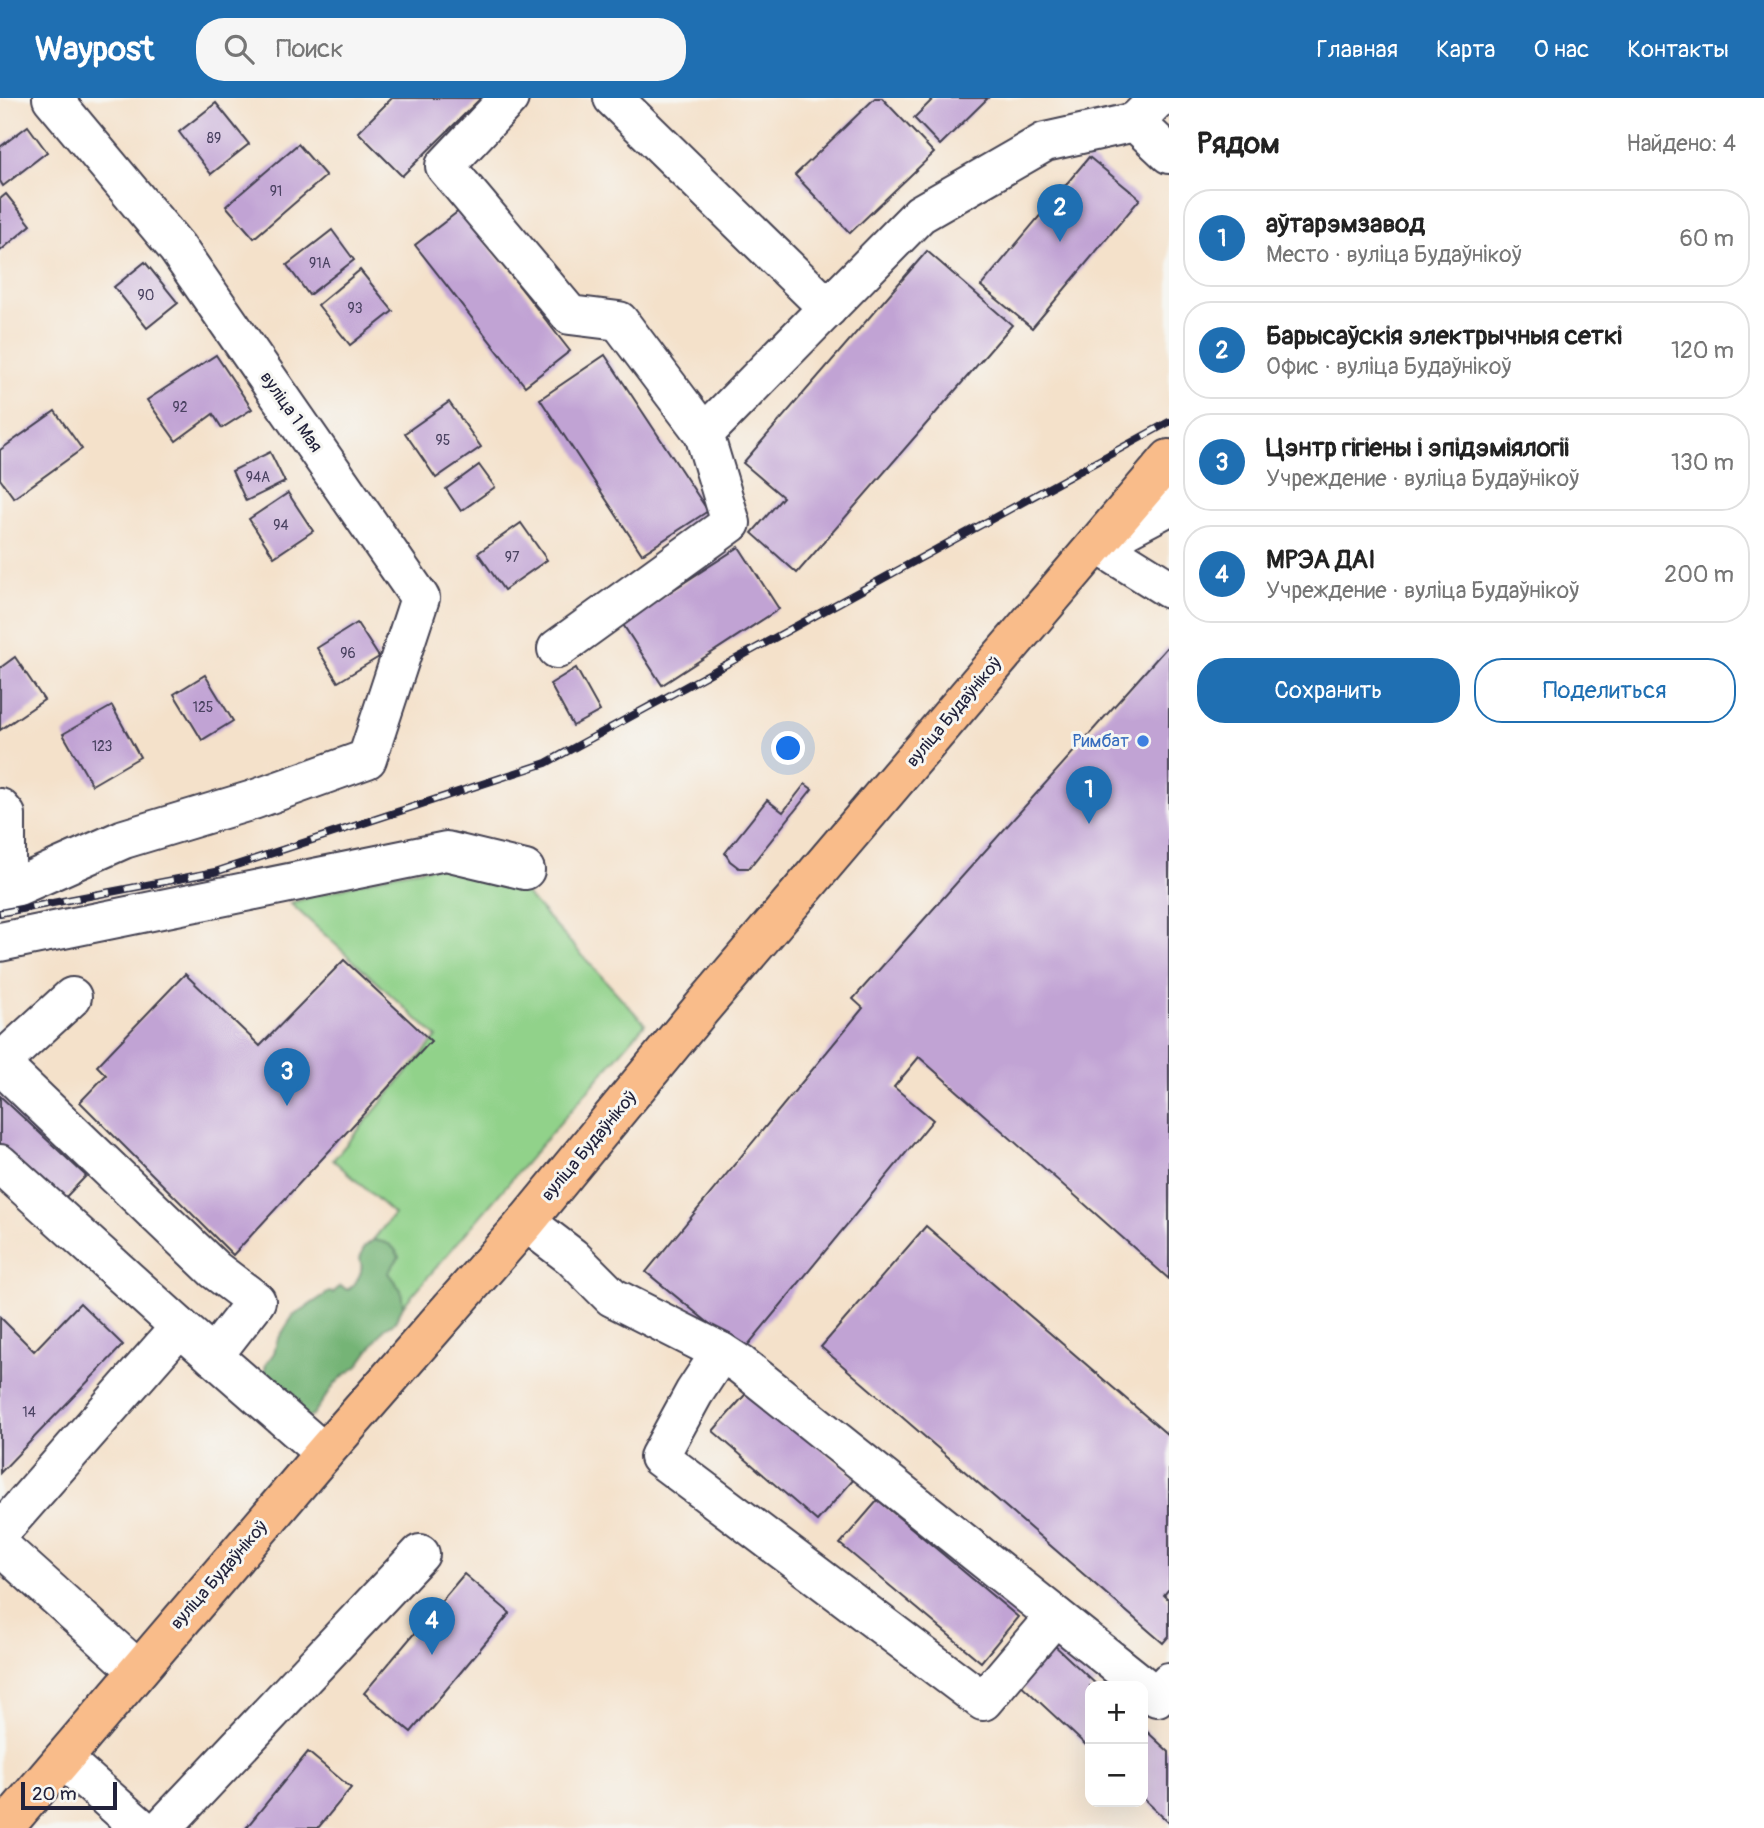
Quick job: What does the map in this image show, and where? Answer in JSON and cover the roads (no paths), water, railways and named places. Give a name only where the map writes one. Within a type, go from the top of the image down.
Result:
[{"type":"main road","name":"вуліца Будаўнікоў","points":[[4,1828],[324,1453],[526,1222],[701,1009],[1169,459]]},
{"type":"street","name":"вуліца 1 Мая","points":[[3,893],[124,839],[253,800],[367,759],[420,598],[177,248],[52,98]]},
{"type":"street","points":[[509,98],[445,166],[570,315],[620,321],[704,434],[731,523],[557,649]]},
{"type":"street","points":[[613,98],[828,309]]},
{"type":"street","points":[[704,434],[920,214],[1045,142],[1147,110],[1169,154]]},
{"type":"street","points":[[1097,544],[1169,506]]},
{"type":"street","points":[[1097,544],[1169,589]]},
{"type":"street","points":[[0,808],[6,815],[3,893]]},
{"type":"street","points":[[0,942],[446,851],[525,870]]},
{"type":"street","points":[[72,997],[0,1064],[215,1270],[256,1301],[213,1356]]},
{"type":"street","points":[[0,1164],[324,1453]]},
{"type":"street","points":[[526,1222],[572,1257],[612,1297],[721,1352],[741,1365],[1157,1697],[1169,1682]]},
{"type":"street","points":[[0,1532],[180,1327]]},
{"type":"street","points":[[721,1352],[694,1393],[659,1457],[983,1701],[1055,1616]]},
{"type":"street","points":[[0,1546],[138,1670]]},
{"type":"street","points":[[162,1828],[420,1554]]},
{"type":"street","points":[[62,1759],[141,1828]]},
{"type":"railway","points":[[0,913],[215,872],[546,763],[1169,422]]},
{"type":"place","name":"Барысаўскія электрычныя сеткі","points":[[1060,242]]},
{"type":"place","name":"Римбат","points":[[1143,741]]},
{"type":"place","name":"аўтарэмзавод","points":[[1089,824]]},
{"type":"place","name":"Цэнтр гігіены і эпідэміялогіі","points":[[287,1106]]},
{"type":"place","name":"МРЭА ДАІ","points":[[432,1655]]}]
